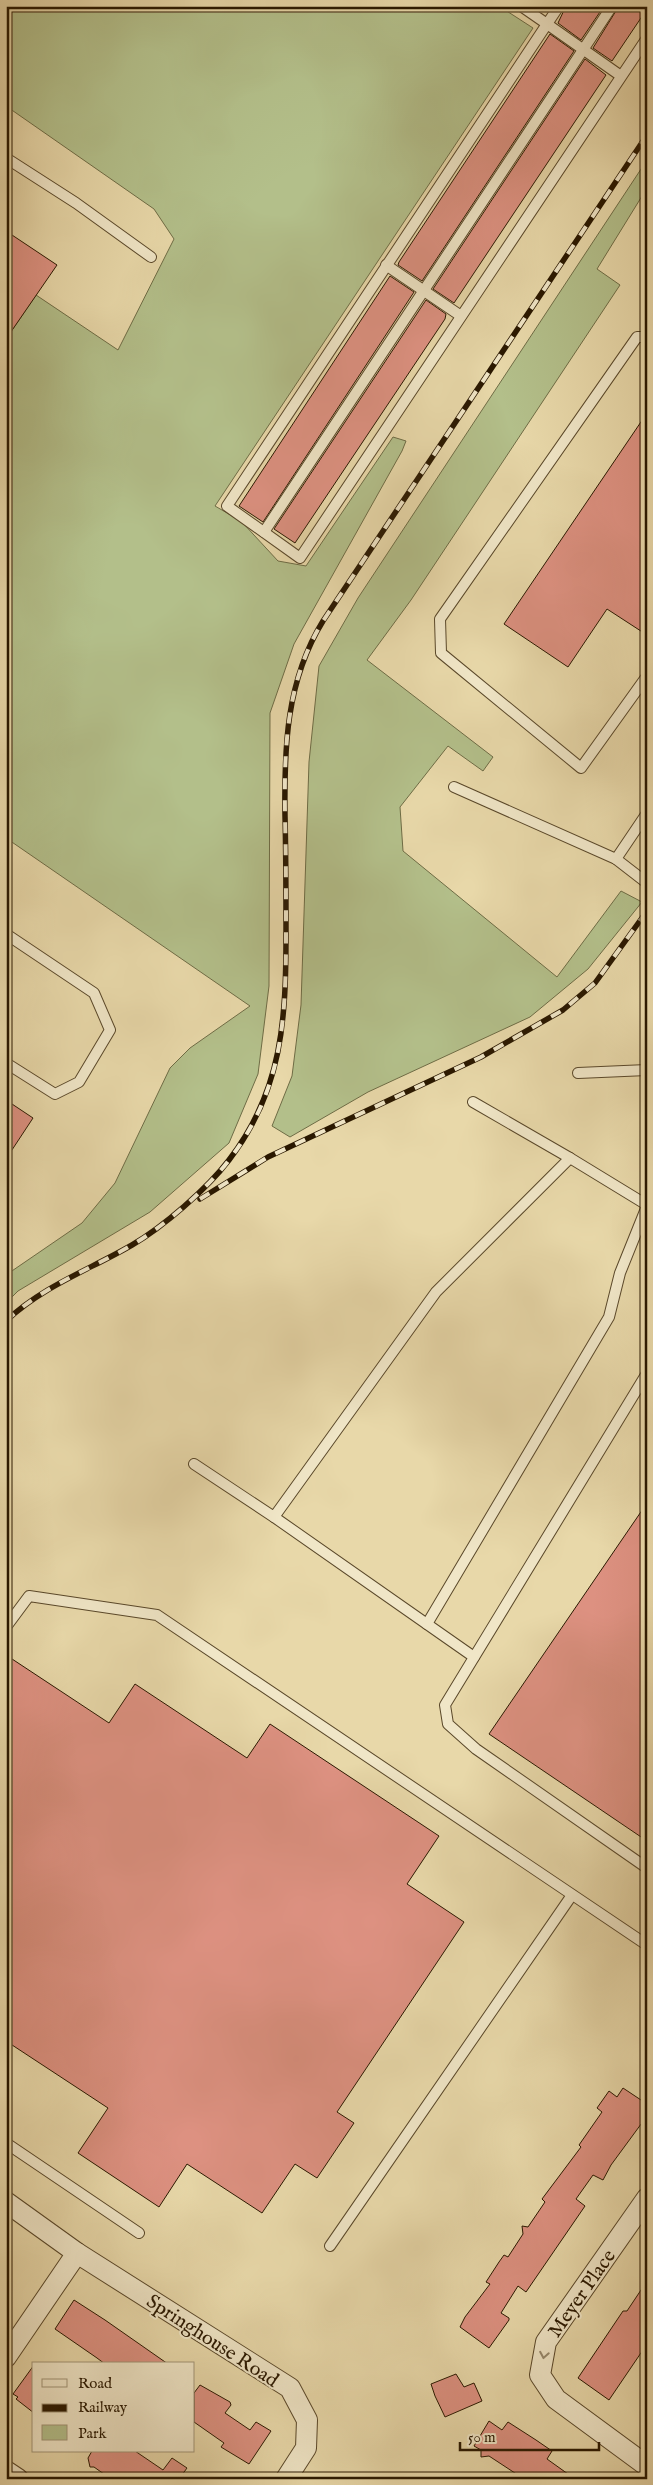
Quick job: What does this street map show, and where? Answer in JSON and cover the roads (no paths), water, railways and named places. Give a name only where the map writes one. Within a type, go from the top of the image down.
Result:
[{"type":"street","name":"Meyer Place","points":[[647,2198],[546,2342],[540,2375],[556,2399],[647,2466]]},
{"type":"street","name":"Springhouse Road","points":[[6,2202],[78,2253],[290,2388],[306,2420],[306,2448],[286,2479]]},
{"type":"street","points":[[6,2357],[78,2253]]},
{"type":"street","points":[[6,2471],[18,2479]]},
{"type":"lane","points":[[520,6],[621,76]]},
{"type":"lane","points":[[559,6],[227,506],[300,558],[647,38]]},
{"type":"lane","points":[[264,532],[612,6]]},
{"type":"lane","points":[[6,158],[76,203],[151,257]]},
{"type":"lane","points":[[386,265],[461,316]]},
{"type":"lane","points":[[647,337],[637,337],[440,620],[441,654],[581,768],[647,676]]},
{"type":"lane","points":[[454,787],[616,859],[647,883]]},
{"type":"lane","points":[[616,859],[647,813]]},
{"type":"lane","points":[[6,934],[94,993],[110,1030],[79,1082],[55,1094],[6,1063]]},
{"type":"lane","points":[[578,1072],[647,1070]]},
{"type":"lane","points":[[427,1624],[609,1317],[620,1274],[647,1206],[570,1158],[473,1102]]},
{"type":"lane","points":[[274,1518],[436,1292],[570,1158]]},
{"type":"lane","points":[[647,1373],[445,1704],[448,1724],[476,1749],[647,1868]]},
{"type":"lane","points":[[194,1464],[474,1657]]},
{"type":"lane","points":[[6,1627],[29,1596],[157,1615],[647,1944]]},
{"type":"lane","points":[[330,2246],[572,1894]]},
{"type":"lane","points":[[6,2143],[139,2234]]},
{"type":"railway","points":[[6,1321],[51,1288],[132,1245],[171,1218],[220,1171],[247,1134],[261,1107],[271,1080],[282,1024],[286,964],[285,765],[294,691],[301,667],[323,621],[647,135]]},
{"type":"railway","points":[[200,1199],[268,1157],[481,1057],[563,1010],[595,983],[647,911]]}]
